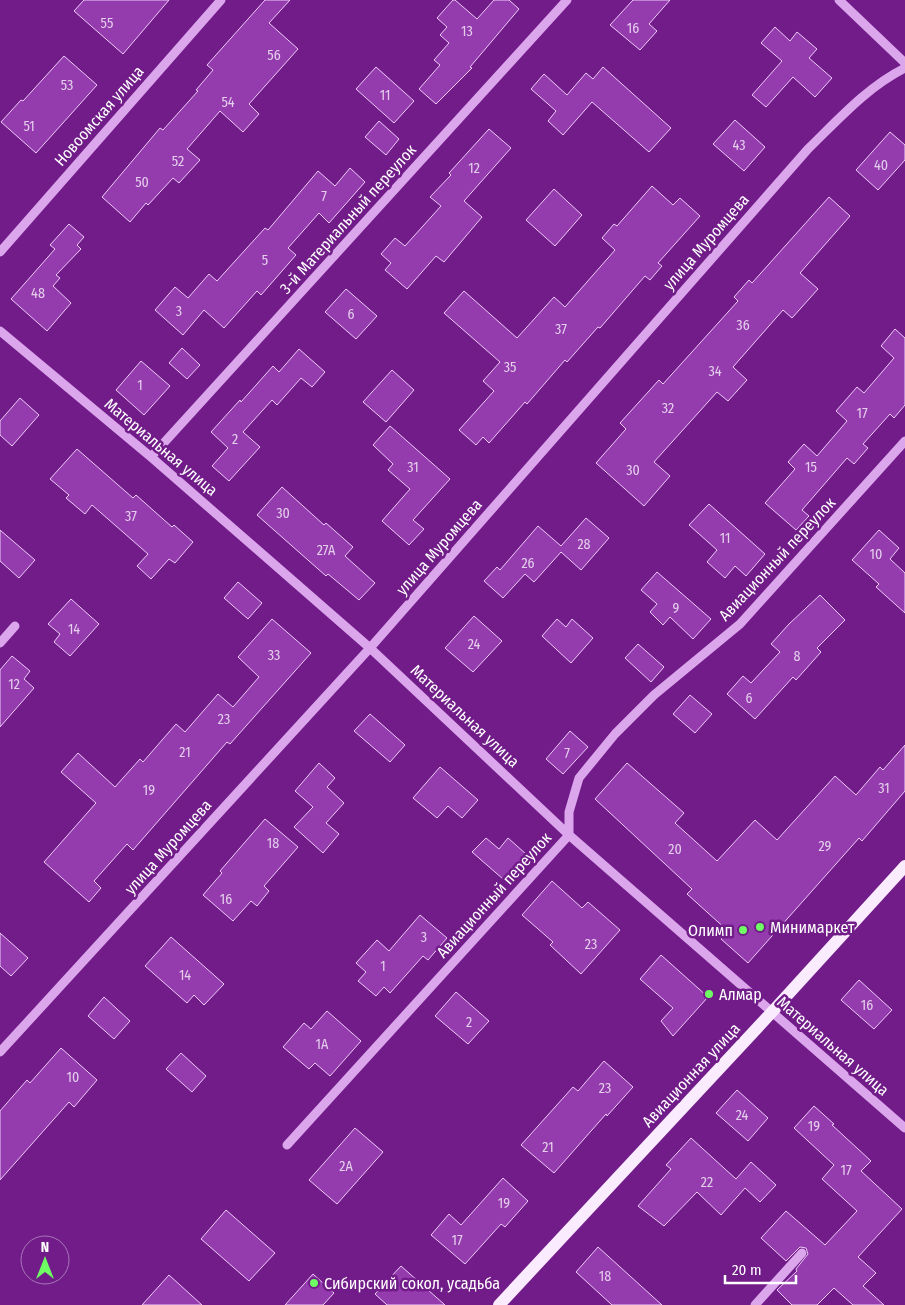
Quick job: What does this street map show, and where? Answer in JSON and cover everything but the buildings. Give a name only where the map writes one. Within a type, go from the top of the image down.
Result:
[{"type":"main road","name":"Авиационная улица","points":[[499,1305],[905,866]]},
{"type":"street","name":"Новоомская улица","points":[[0,252],[220,0]]},
{"type":"street","name":"3-й Материальный переулок","points":[[151,457],[567,0]]},
{"type":"street","points":[[839,0],[905,63]]},
{"type":"street","name":"улица Муромцева","points":[[0,1052],[370,648],[808,149],[871,88],[905,68]]},
{"type":"street","name":"Материальная улица","points":[[0,331],[151,457],[370,648],[569,835],[905,1128]]},
{"type":"street","name":"Авиационный переулок","points":[[287,1145],[569,835],[569,812],[579,778],[615,734],[654,696],[740,624],[905,441]]},
{"type":"street","points":[[0,643],[15,626]]},
{"type":"street","points":[[755,1305],[802,1253]]},
{"type":"place","name":"Минимаркет","points":[[760,927]]},
{"type":"place","name":"Олимп","points":[[743,930]]},
{"type":"place","name":"Алмар","points":[[709,994]]},
{"type":"place","name":"Сибирский сокол, усадьба","points":[[314,1283]]}]
